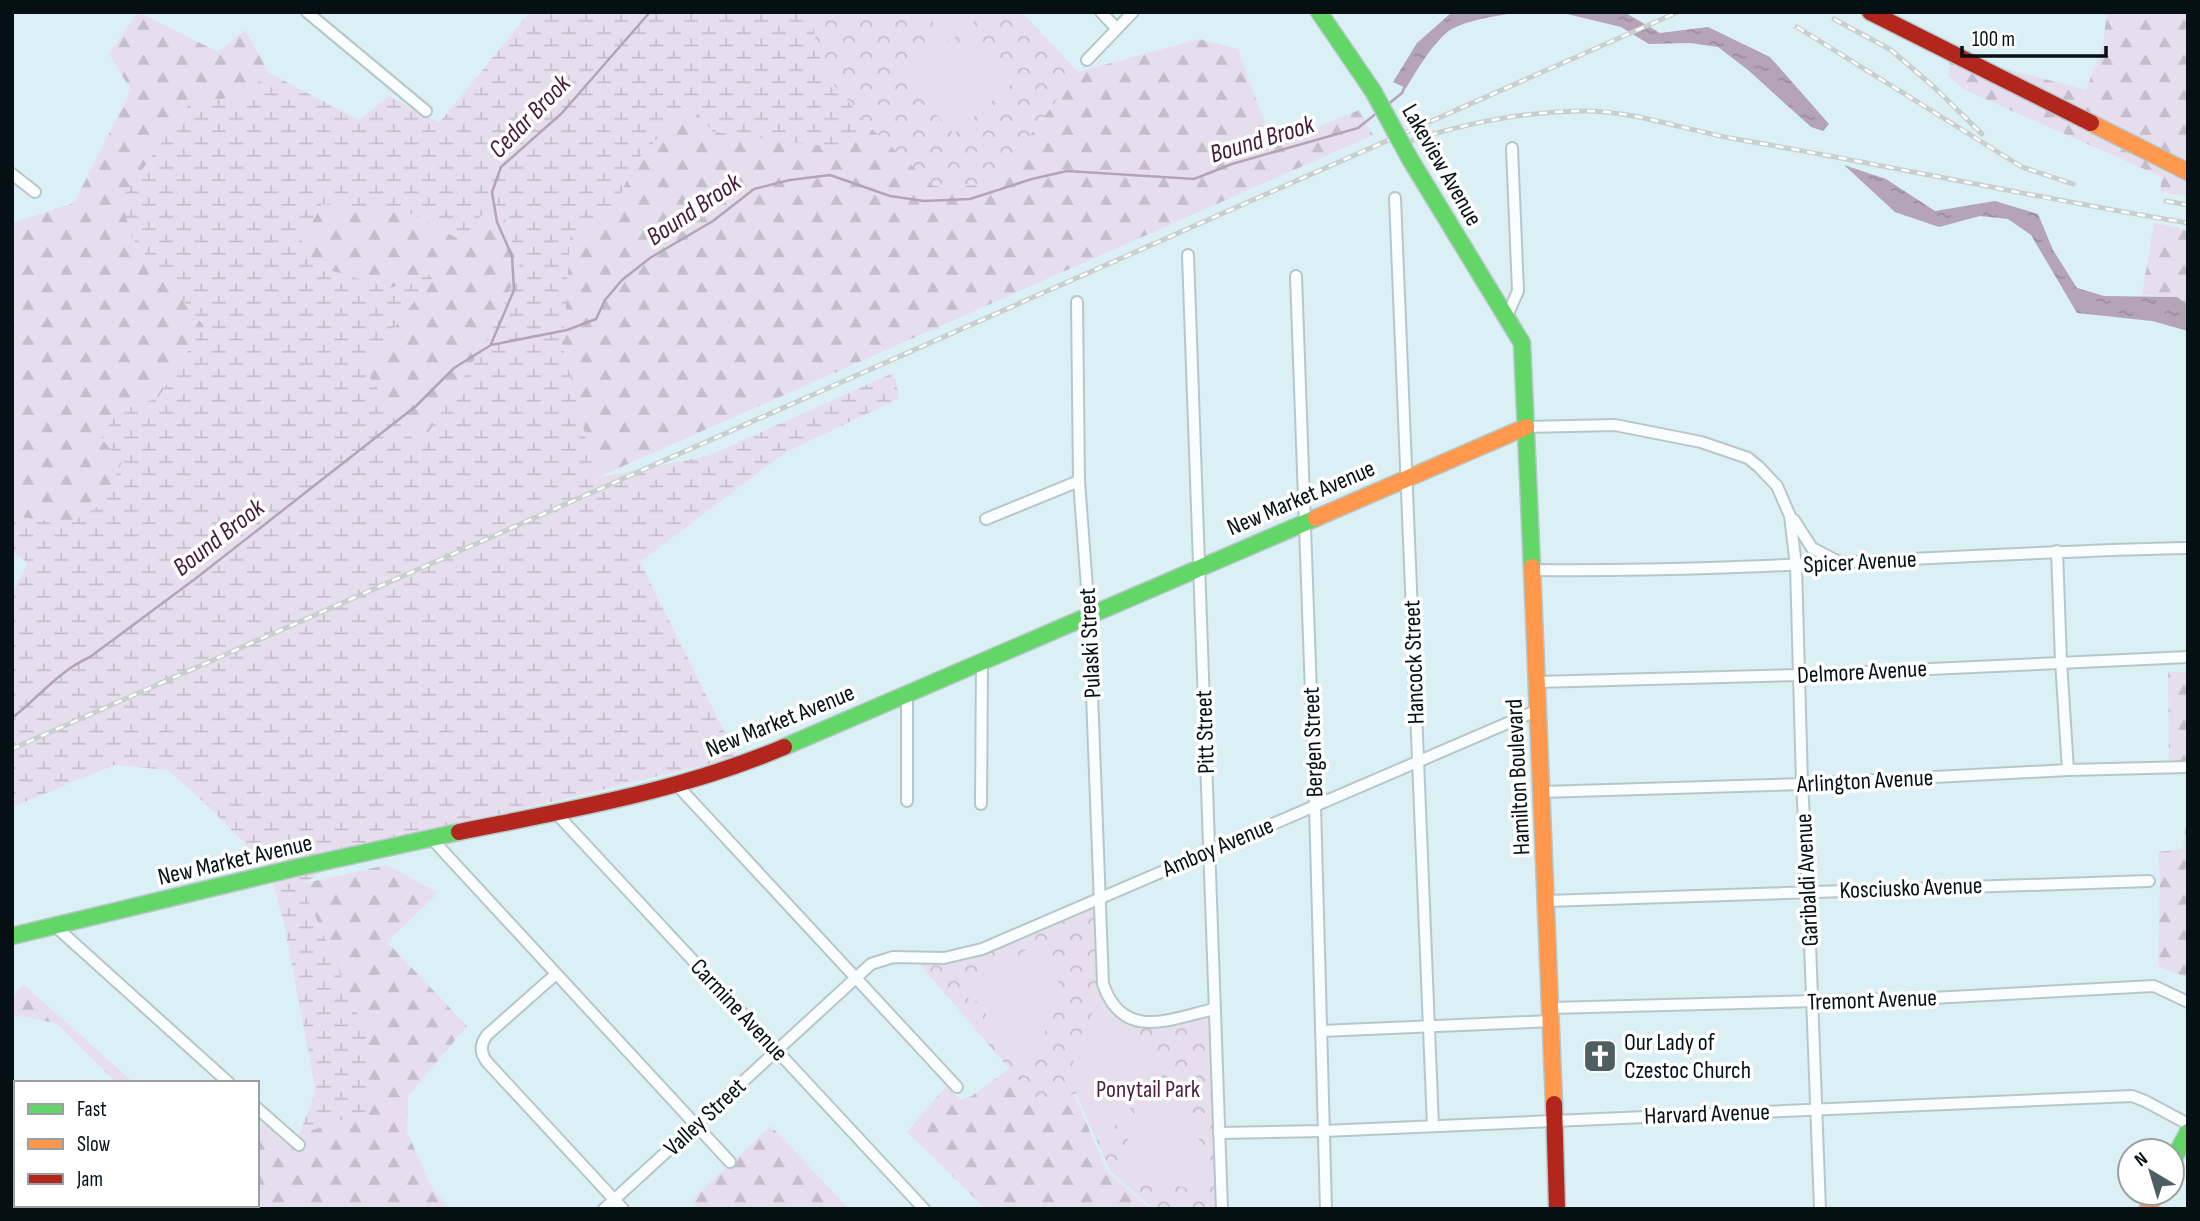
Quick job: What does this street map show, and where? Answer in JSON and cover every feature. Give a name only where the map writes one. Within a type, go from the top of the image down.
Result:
[{"type":"main road","name":"Lakeview Avenue","points":[[1319,12],[1373,91],[1410,159],[1522,343]]},
{"type":"main road","points":[[1870,12],[2188,172]]},
{"type":"main road","name":"Hamilton Boulevard","points":[[1522,343],[1552,1015],[1557,1209]]},
{"type":"main road","name":"New Market Avenue","points":[[12,936],[676,784],[746,762],[1525,426]]},
{"type":"street","points":[[307,12],[426,111]]},
{"type":"street","points":[[1101,12],[1116,28]]},
{"type":"street","points":[[1087,60],[1133,12]]},
{"type":"street","points":[[1506,318],[1518,291],[1512,148]]},
{"type":"street","points":[[12,174],[35,192]]},
{"type":"street","name":"Hancock Street","points":[[1395,198],[1433,1126]]},
{"type":"street","name":"Pitt Street","points":[[1188,254],[1222,1209]]},
{"type":"street","name":"Bergen Street","points":[[1296,275],[1326,1209]]},
{"type":"street","name":"Pulaski Street","points":[[1077,302],[1079,481],[1089,615],[1103,984],[1113,1005],[1138,1021],[1157,1022],[1214,1009]]},
{"type":"street","points":[[1525,426],[1615,425],[1701,442],[1748,458],[1777,486],[1790,516],[1812,548],[1842,563]]},
{"type":"street","points":[[986,519],[1079,481]]},
{"type":"street","name":"Garibaldi Avenue","points":[[1790,516],[1796,566],[1802,784],[1820,1209]]},
{"type":"street","name":"Spicer Avenue","points":[[1532,570],[1796,566],[2057,551],[2188,548]]},
{"type":"street","points":[[2057,551],[2068,770]]},
{"type":"street","name":"Delmore Avenue","points":[[1537,682],[1800,675],[2188,657]]},
{"type":"street","points":[[981,804],[982,661]]},
{"type":"street","points":[[906,694],[906,801]]},
{"type":"street","name":"Amboy Avenue","points":[[1014,935],[1538,710]]},
{"type":"street","name":"Arlington Avenue","points":[[1542,792],[2188,767]]},
{"type":"street","points":[[676,784],[957,1087]]},
{"type":"street","name":"Carmine Avenue","points":[[555,812],[924,1209]]},
{"type":"street","points":[[431,838],[730,1162]]},
{"type":"street","name":"Kosciusko Avenue","points":[[1547,901],[2149,881]]},
{"type":"street","points":[[55,926],[227,1081]]},
{"type":"street","name":"Valley Street","points":[[604,1209],[619,1205],[696,1125],[871,964],[893,957],[944,958],[982,949],[1014,935]]},
{"type":"street","points":[[556,974],[490,1032],[481,1045],[481,1051],[487,1062],[619,1205]]},
{"type":"street","name":"Tremont Avenue","points":[[1321,1031],[1552,1015],[2154,986],[2188,1002]]},
{"type":"street","name":"Harvard Avenue","points":[[1219,1133],[1323,1131],[2132,1096],[2188,1124]]},
{"type":"street","points":[[259,1110],[299,1145]]},
{"type":"green space","points":[[138,12],[218,52],[245,30],[269,73],[241,97],[191,102],[132,238],[204,326],[158,398],[118,411],[101,438],[123,462],[103,503],[69,524],[20,517],[12,510],[12,223],[74,203],[131,90],[109,54]]},
{"type":"green space","points":[[530,12],[810,12],[823,72],[871,128],[833,147],[713,132],[690,105],[635,162],[614,209],[570,237],[565,323],[561,340],[596,478],[708,456],[893,373],[900,398],[786,452],[640,562],[737,757],[377,844],[301,884],[367,1035],[367,1111],[299,1135],[316,1091],[283,920],[269,868],[168,770],[114,765],[12,807],[12,592],[28,563],[12,551],[12,510],[20,517],[69,524],[103,503],[122,462],[101,438],[118,411],[158,398],[204,326],[132,238],[121,199],[191,102],[241,97],[269,73],[359,120],[389,96],[439,123]],"holes":[[[322,204],[412,214],[461,240],[490,205],[502,209],[520,268],[488,338],[419,448],[363,368],[437,272],[390,288],[319,267],[301,243]]]},
{"type":"green space","points":[[810,12],[1022,12],[1078,72],[992,185],[934,186],[871,128],[823,72]]},
{"type":"green space","points":[[925,12],[986,12],[949,42]]},
{"type":"green space","points":[[2107,12],[2188,12],[2188,196],[2160,192],[2162,177],[1965,90],[1949,77],[1950,54],[2086,90],[2103,45]]},
{"type":"green space","points":[[1199,39],[1238,49],[1273,146],[1359,110],[1373,135],[596,478],[561,340],[565,323],[570,237],[614,209],[635,161],[691,105],[833,147],[871,128],[934,186],[992,185],[1078,72]]},
{"type":"green space","points":[[959,46],[992,57],[1020,77],[954,134],[896,69],[926,53]]},
{"type":"green space","points":[[322,204],[412,214],[461,240],[490,204],[502,209],[520,268],[488,338],[419,448],[363,368],[436,273],[390,289],[319,267],[301,243]]},
{"type":"green space","points":[[2154,223],[2188,230],[2188,305],[2177,297],[2142,295]]},
{"type":"green space","points":[[2168,672],[2188,672],[2188,772],[2169,759]]},
{"type":"green space","points":[[2188,807],[2188,978],[2158,966],[2158,852],[2183,849]]},
{"type":"green space","points":[[387,865],[438,893],[387,942],[467,1026],[408,1096],[407,1132],[433,1190],[452,1209],[178,1209],[259,1207],[259,1128],[267,1119],[299,1135],[367,1035],[301,884]]},
{"type":"green space","name":"Ponytail Park","points":[[1100,899],[1106,995],[1141,1022],[1212,1005],[1222,1209],[1154,1209],[1111,1172],[1076,1094],[1037,1101],[917,961],[1003,941]]},
{"type":"green space","points":[[1041,940],[1056,973],[1057,1004],[1044,1033],[1019,1059],[976,1001],[970,1000],[962,993],[970,980],[977,983]]},
{"type":"green space","points":[[23,984],[132,1081],[115,1081],[56,1023],[12,1015],[12,999]]},
{"type":"green space","points":[[1097,1006],[1164,1059],[1167,1066],[1107,1135],[1082,1104],[1075,1088],[1073,1073],[1079,1041]]},
{"type":"green space","points":[[1010,1068],[1037,1101],[1074,1094],[1107,1172],[1151,1209],[986,1209],[907,1132],[947,1085],[960,1100],[972,1096]]},
{"type":"green space","points":[[1160,1098],[1183,1116],[1198,1137],[1205,1162],[1204,1192],[1136,1176],[1125,1179],[1116,1172],[1143,1099]]},
{"type":"green space","points":[[771,1126],[849,1209],[699,1209],[691,1200]]},
{"type":"water","points":[[1525,12],[1483,18],[1452,29],[1434,46],[1406,88],[1393,82],[1417,43],[1451,13]]},
{"type":"water","points":[[1559,12],[1624,12],[1660,33],[1708,27],[1770,57],[1829,124],[1823,131],[1811,127],[1748,70],[1718,47],[1690,43],[1649,44],[1621,27]]},
{"type":"water","points":[[1844,165],[1886,179],[1935,211],[1995,201],[2038,214],[2053,250],[2077,288],[2104,296],[2177,297],[2188,305],[2188,331],[2152,321],[2077,313],[2031,235],[2008,219],[1980,216],[1939,227],[1895,212]]},
{"type":"waterway","name":"Cedar Brook","points":[[491,344],[514,290],[512,256],[497,222],[492,192],[501,167],[562,113],[650,12]]},
{"type":"waterway","name":"Bound Brook","points":[[1386,106],[1402,93],[1405,86]]},
{"type":"waterway","name":"Bound Brook","points":[[12,718],[59,677],[195,579],[416,406],[454,368],[491,345],[567,330],[596,319],[605,300],[622,280],[650,258],[713,221],[754,189],[790,180],[830,175],[890,196],[924,201],[970,199],[1067,171],[1194,179],[1232,164],[1358,128],[1378,112]]},
{"type":"railway","points":[[12,749],[1678,12]]},
{"type":"railway","points":[[1834,19],[1891,50],[1982,134]]},
{"type":"railway","points":[[1797,27],[2022,167],[2073,184]]},
{"type":"railway","points":[[1399,145],[1443,131],[1511,117],[1557,112],[1600,112],[1639,117],[1736,139],[2188,223]]},
{"type":"railway","points":[[2166,201],[2188,205]]},
{"type":"traffic: fast","points":[[1319,12],[1373,91]]},
{"type":"traffic: fast","points":[[1373,91],[1410,159]]},
{"type":"traffic: fast","points":[[1410,159],[1522,343],[1532,567]]},
{"type":"traffic: fast","points":[[784,747],[1316,518]]},
{"type":"traffic: fast","points":[[12,936],[295,868],[459,832]]},
{"type":"traffic: fast","points":[[2185,1137],[2188,1132]]},
{"type":"traffic: slow","points":[[2091,123],[2188,172]]},
{"type":"traffic: slow","points":[[1316,518],[1526,427]]},
{"type":"traffic: slow","points":[[1532,567],[1554,1104]]},
{"type":"traffic: jam","points":[[1870,12],[2091,123]]},
{"type":"traffic: jam","points":[[459,832],[624,798],[705,776],[784,747]]},
{"type":"traffic: jam","points":[[1554,1104],[1557,1209]]},
{"type":"place","name":"Our Lady of Czestoc Church","points":[[1600,1056]]}]
